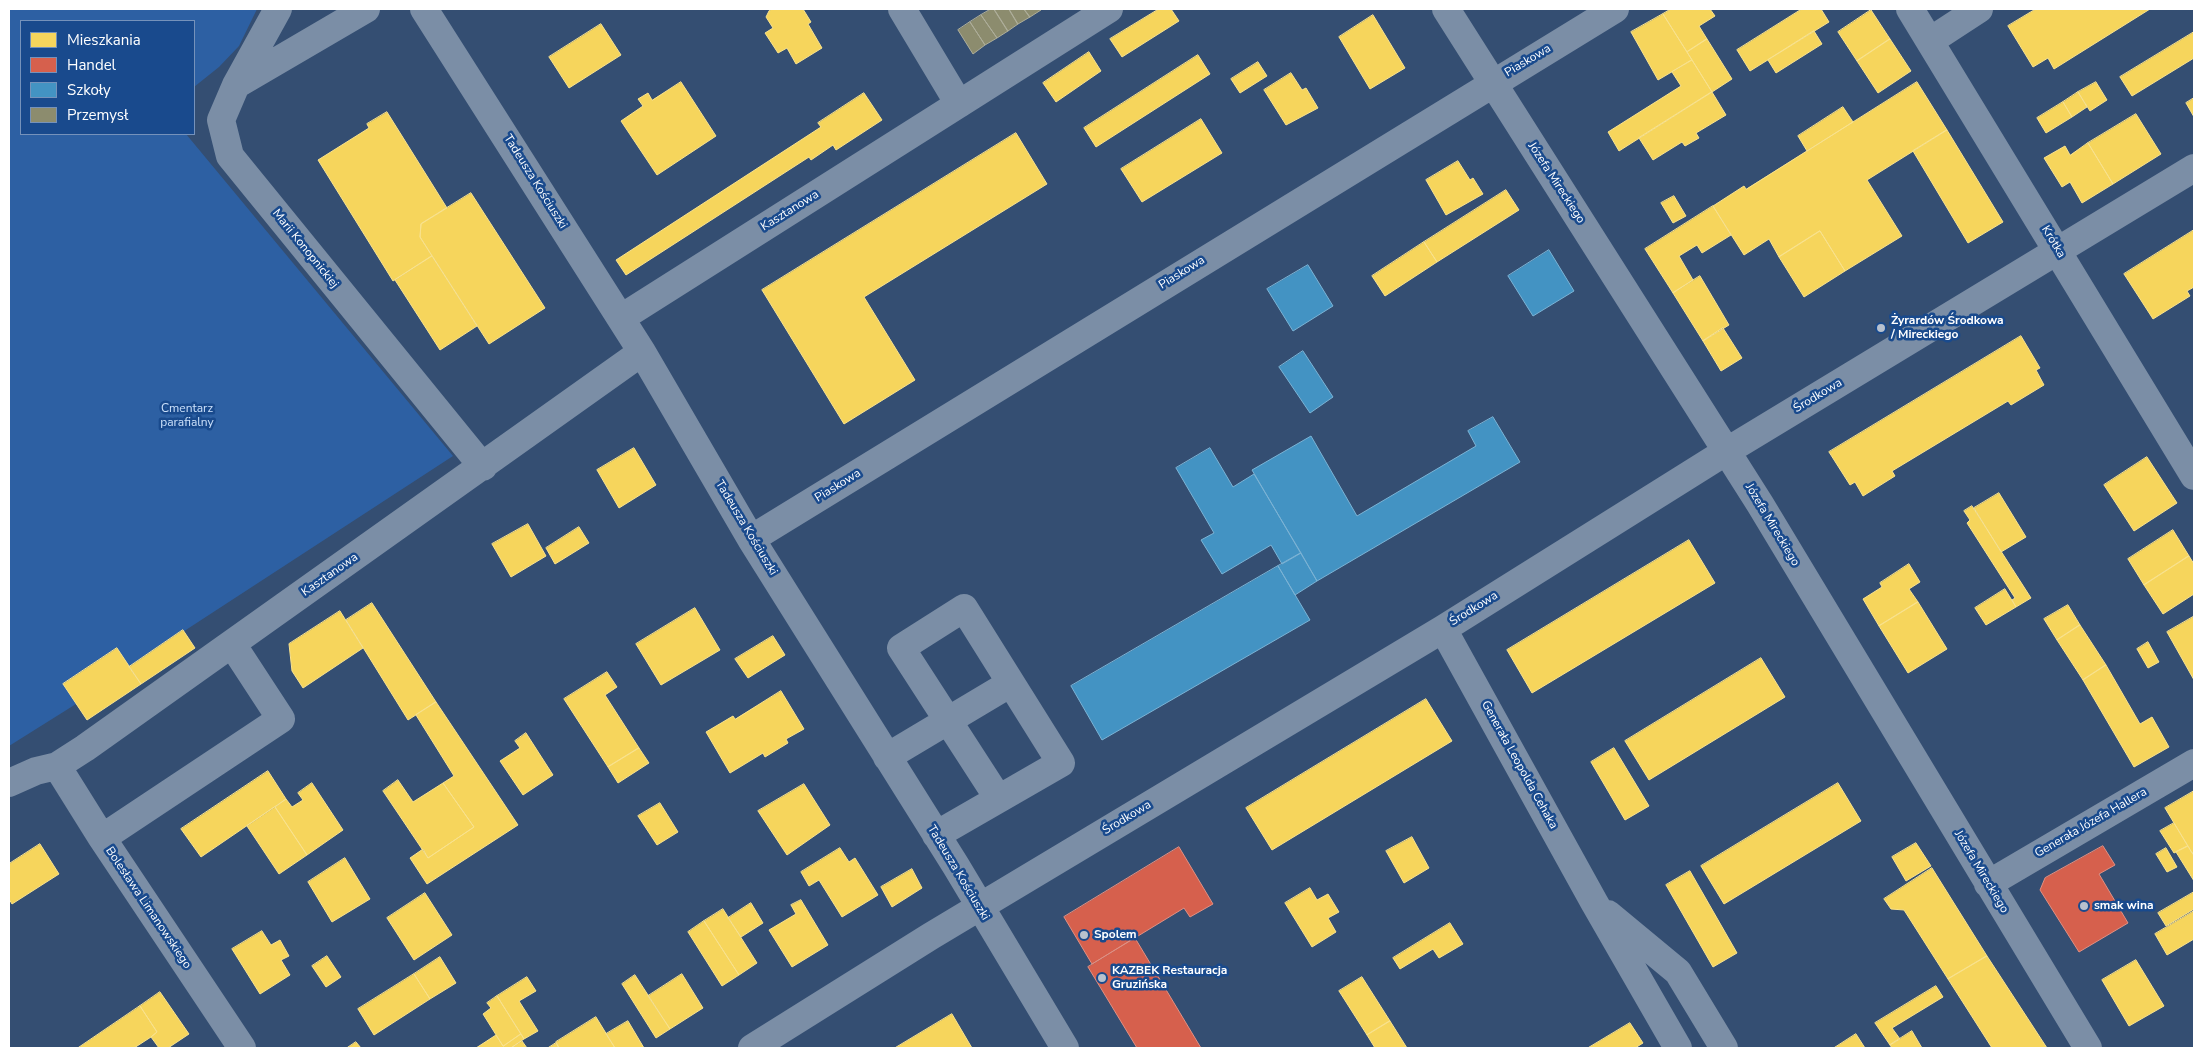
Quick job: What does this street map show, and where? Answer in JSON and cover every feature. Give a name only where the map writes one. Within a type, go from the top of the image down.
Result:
[{"type":"street","name":"Marii Konopnickiej","points":[[278,9],[236,85],[221,120],[230,156],[483,467]]},
{"type":"street","points":[[236,85],[366,9]]},
{"type":"street","name":"Tadeusza Kościuszki","points":[[424,9],[642,352],[751,539],[936,835],[1065,1048]]},
{"type":"street","points":[[902,9],[959,104]]},
{"type":"street","name":"Kasztanowa","points":[[621,318],[1109,9]]},
{"type":"street","name":"Józefa Mireckiego","points":[[1446,9],[1491,83],[1727,451],[2088,1048]]},
{"type":"street","name":"Piaskowa","points":[[751,539],[1491,83],[1615,9]]},
{"type":"street","name":"Krótka","points":[[1910,9],[2194,476]]},
{"type":"street","points":[[1930,41],[1979,9]]},
{"type":"street","name":"Środkowa","points":[[752,1048],[979,907],[1443,628],[1727,451],[2194,168]]},
{"type":"street","name":"Kasztanowa","points":[[9,784],[36,771],[57,766],[483,467],[642,352]]},
{"type":"street","points":[[936,835],[1060,762],[964,608],[902,648],[998,798]]},
{"type":"street","name":"Generała Leopolda Cehaka","points":[[1443,628],[1594,902],[1678,1048]]},
{"type":"street","points":[[102,838],[281,719],[232,644]]},
{"type":"street","points":[[887,757],[1011,683]]},
{"type":"street","name":"Generała Józefa Hallera","points":[[1988,884],[2194,763]]},
{"type":"street","name":"Bolesława Limanowskiego","points":[[57,766],[102,838],[242,1048]]},
{"type":"street","name":"Generała Leopolda Cehaka","points":[[1594,902],[1678,972],[1724,1048]]},
{"type":"green space","name":"Cmentarz parafialny","points":[[9,9],[257,9],[239,46],[219,67],[195,86],[195,20],[20,20],[20,135],[187,135],[453,456],[129,667],[64,684],[76,704],[9,746]]},
{"type":"building: Mieszkania","points":[[772,9],[803,9],[811,22],[808,24],[822,48],[796,64],[787,48],[778,53],[765,33],[773,28],[766,17]]},
{"type":"building: Mieszkania","points":[[1159,9],[1171,9],[1179,21],[1122,57],[1110,39]]},
{"type":"building: Mieszkania","points":[[1671,9],[1710,9],[1715,16],[1699,26],[1707,39],[1687,52],[1663,14]]},
{"type":"building: Mieszkania","points":[[1802,9],[1821,9],[1829,22],[1750,71],[1737,50]]},
{"type":"building: Mieszkania","points":[[2036,9],[2150,9],[2054,69],[2048,58],[2033,67],[2008,26]]},
{"type":"building: Mieszkania","points":[[1871,10],[1890,39],[1857,61],[1838,32]]},
{"type":"building: Mieszkania","points":[[1663,14],[1692,60],[1658,80],[1631,32]]},
{"type":"building: Mieszkania","points":[[1373,15],[1405,68],[1370,89],[1339,37]]},
{"type":"building: Mieszkania","points":[[601,24],[621,55],[569,88],[549,57]]},
{"type":"building: Mieszkania","points":[[1814,31],[1822,44],[1776,73],[1768,60]]},
{"type":"building: Mieszkania","points":[[2194,32],[2194,58],[2132,96],[2120,77]]},
{"type":"building: Mieszkania","points":[[1707,39],[1732,79],[1712,92],[1687,52]]},
{"type":"building: Mieszkania","points":[[1890,39],[1911,71],[1878,93],[1857,61]]},
{"type":"building: Mieszkania","points":[[1089,52],[1101,71],[1056,102],[1043,83]]},
{"type":"building: Mieszkania","points":[[1198,55],[1210,74],[1096,147],[1084,128]]},
{"type":"building: Mieszkania","points":[[1692,60],[1712,92],[1619,151],[1608,132],[1681,86],[1672,72]]},
{"type":"building: Mieszkania","points":[[1258,62],[1267,76],[1240,93],[1231,79]]},
{"type":"building: Mieszkania","points":[[1291,73],[1302,90],[1306,88],[1318,108],[1286,125],[1264,90]]},
{"type":"building: Mieszkania","points":[[681,82],[716,136],[657,175],[621,121],[643,106],[638,99],[648,93],[652,100]]},
{"type":"building: Mieszkania","points":[[1917,82],[1947,130],[1867,180],[1902,236],[1845,271],[1820,231],[1779,257],[1769,239],[1744,255],[1713,206],[1744,186],[1746,189]]},
{"type":"building: Mieszkania","points":[[2096,82],[2107,100],[2090,111],[2078,92]]},
{"type":"building: Mieszkania","points":[[1712,92],[1726,115],[1696,133],[1699,138],[1685,146],[1682,142],[1653,160],[1639,138]]},
{"type":"building: Mieszkania","points":[[2078,92],[2087,107],[2072,117],[2063,102]]},
{"type":"building: Mieszkania","points":[[864,93],[882,120],[836,150],[833,145],[811,160],[809,157],[626,275],[616,260],[821,127],[818,123]]},
{"type":"building: Mieszkania","points":[[2194,98],[2194,117],[2186,103]]},
{"type":"building: Mieszkania","points":[[2063,102],[2072,117],[2046,133],[2037,118]]},
{"type":"building: Mieszkania","points":[[1843,107],[1853,122],[1807,151],[1798,136]]},
{"type":"building: Mieszkania","points":[[387,112],[447,208],[421,224],[420,237],[432,256],[393,281],[318,160],[369,128],[367,124]]},
{"type":"building: Mieszkania","points":[[2136,114],[2161,154],[2113,184],[2088,143]]},
{"type":"building: Mieszkania","points":[[1201,119],[1222,153],[1142,202],[1121,169]]},
{"type":"building: Mieszkania","points":[[1947,130],[2003,222],[1968,243],[1913,151]]},
{"type":"building: Mieszkania","points":[[1016,133],[1047,184],[864,297],[915,380],[844,424],[762,290]]},
{"type":"building: Mieszkania","points":[[2088,143],[2113,184],[2082,203],[2070,182],[2062,187],[2044,158],[2065,146],[2070,155]]},
{"type":"building: Mieszkania","points":[[1458,161],[1470,180],[1473,178],[1483,194],[1446,215],[1426,180]]},
{"type":"building: Mieszkania","points":[[1506,190],[1519,210],[1437,262],[1424,242]]},
{"type":"building: Mieszkania","points":[[471,193],[545,308],[489,344],[420,237],[421,224]]},
{"type":"building: Mieszkania","points":[[1674,196],[1686,216],[1673,223],[1661,203]]},
{"type":"building: Mieszkania","points":[[1713,206],[1731,235],[1702,253],[1697,245],[1679,256],[1693,280],[1673,293],[1645,249]]},
{"type":"building: Mieszkania","points":[[2194,230],[2194,287],[2187,291],[2190,296],[2153,319],[2124,274]]},
{"type":"building: Mieszkania","points":[[1820,231],[1845,271],[1804,297],[1779,257]]},
{"type":"building: Mieszkania","points":[[1424,242],[1437,262],[1385,296],[1372,276]]},
{"type":"building: Mieszkania","points":[[432,256],[477,326],[440,350],[395,280]]},
{"type":"building: Mieszkania","points":[[1700,276],[1729,325],[1703,341],[1673,293]]},
{"type":"building: Mieszkania","points":[[1723,328],[1742,358],[1721,371],[1703,341]]},
{"type":"building: Mieszkania","points":[[2021,336],[2040,368],[2036,370],[2044,385],[2011,405],[2008,401],[1892,471],[1895,476],[1863,496],[1855,482],[1850,485],[1829,452]]},
{"type":"building: Mieszkania","points":[[634,448],[656,485],[619,508],[597,470]]},
{"type":"building: Mieszkania","points":[[2147,457],[2177,503],[2134,531],[2104,485]]},
{"type":"building: Mieszkania","points":[[1999,493],[2026,537],[2001,552],[1974,508]]},
{"type":"building: Mieszkania","points":[[1972,506],[2031,598],[2016,607],[2012,600],[2015,598],[1967,523],[1970,520],[1964,511]]},
{"type":"building: Mieszkania","points":[[528,524],[546,556],[511,577],[492,544]]},
{"type":"building: Mieszkania","points":[[579,527],[589,543],[555,564],[546,548]]},
{"type":"building: Mieszkania","points":[[2173,530],[2189,556],[2144,585],[2128,559]]},
{"type":"building: Mieszkania","points":[[1689,540],[1715,583],[1532,693],[1507,650]]},
{"type":"building: Mieszkania","points":[[2189,556],[2194,564],[2194,594],[2163,614],[2144,585]]},
{"type":"building: Mieszkania","points":[[1909,564],[1920,582],[1909,589],[1918,602],[1879,626],[1863,599],[1882,587],[1880,583]]},
{"type":"building: Mieszkania","points":[[2005,589],[2016,607],[1986,625],[1975,608]]},
{"type":"building: Mieszkania","points":[[1918,602],[1947,649],[1908,673],[1879,626]]},
{"type":"building: Mieszkania","points":[[372,603],[436,702],[408,720],[346,620]]},
{"type":"building: Mieszkania","points":[[2068,605],[2080,625],[2057,640],[2044,619]]},
{"type":"building: Mieszkania","points":[[695,608],[720,650],[661,685],[636,644]]},
{"type":"building: Mieszkania","points":[[340,611],[363,648],[303,688],[292,671],[289,644]]},
{"type":"building: Mieszkania","points":[[2193,617],[2194,619],[2194,680],[2167,632]]},
{"type":"building: Mieszkania","points":[[2080,625],[2106,665],[2083,680],[2057,640]]},
{"type":"building: Mieszkania","points":[[183,630],[195,648],[141,684],[129,667]]},
{"type":"building: Mieszkania","points":[[773,636],[785,655],[748,678],[735,659]]},
{"type":"building: Mieszkania","points":[[2148,642],[2159,662],[2148,668],[2137,649]]},
{"type":"building: Mieszkania","points":[[117,648],[141,684],[87,720],[63,684]]},
{"type":"building: Mieszkania","points":[[1761,658],[1785,697],[1649,780],[1625,741]]},
{"type":"building: Mieszkania","points":[[2106,665],[2140,724],[2152,717],[2169,747],[2134,767],[2083,680]]},
{"type":"building: Mieszkania","points":[[607,672],[617,687],[605,695],[639,748],[608,767],[564,699]]},
{"type":"building: Mieszkania","points":[[781,691],[804,729],[786,739],[788,743],[765,757],[763,753],[730,773],[706,732],[733,716],[735,719]]},
{"type":"building: Mieszkania","points":[[1426,699],[1452,741],[1272,850],[1246,808]]},
{"type":"building: Mieszkania","points":[[436,702],[518,825],[427,884],[410,858],[423,849],[428,858],[474,827],[443,783],[454,776],[416,715]]},
{"type":"building: Mieszkania","points":[[526,733],[553,775],[523,795],[500,761],[520,748],[515,741]]},
{"type":"building: Mieszkania","points":[[639,748],[649,763],[618,783],[608,767]]},
{"type":"building: Mieszkania","points":[[1614,748],[1649,806],[1625,820],[1591,762]]},
{"type":"building: Mieszkania","points":[[268,771],[286,799],[201,857],[181,829]]},
{"type":"building: Mieszkania","points":[[398,780],[413,802],[443,783],[474,827],[428,858],[383,791]]},
{"type":"building: Mieszkania","points":[[312,783],[343,830],[307,855],[275,807],[286,799],[292,807],[303,800],[298,793]]},
{"type":"building: Mieszkania","points":[[1838,783],[1861,821],[1724,904],[1701,866]]},
{"type":"building: Mieszkania","points":[[804,784],[830,825],[787,855],[758,811]]},
{"type":"building: Mieszkania","points":[[2194,791],[2194,852],[2192,853],[2165,808]]},
{"type":"building: Mieszkania","points":[[660,803],[678,832],[657,845],[638,816]]},
{"type":"building: Mieszkania","points":[[275,807],[307,855],[279,874],[247,826]]},
{"type":"building: Mieszkania","points":[[2174,823],[2188,846],[2174,853],[2160,831]]},
{"type":"building: Mieszkania","points":[[1412,837],[1429,868],[1404,883],[1386,851]]},
{"type":"building: Mieszkania","points":[[1916,843],[1931,866],[1906,881],[1892,857]]},
{"type":"building: Mieszkania","points":[[40,844],[59,874],[12,904],[9,899],[9,864]]},
{"type":"building: Mieszkania","points":[[2188,846],[2194,856],[2194,881],[2176,852]]},
{"type":"building: Mieszkania","points":[[840,848],[849,862],[855,858],[878,895],[842,917],[819,880],[809,886],[801,872]]},
{"type":"building: Mieszkania","points":[[2166,848],[2177,867],[2167,872],[2156,854]]},
{"type":"building: Mieszkania","points":[[345,858],[370,899],[332,922],[308,882]]},
{"type":"building: Mieszkania","points":[[1932,868],[1987,956],[1948,979],[1904,910],[1891,909],[1884,899]]},
{"type":"building: Mieszkania","points":[[912,869],[922,888],[892,907],[881,887]]},
{"type":"building: Mieszkania","points":[[1690,871],[1737,953],[1713,967],[1666,885]]},
{"type":"building: Mieszkania","points":[[1310,888],[1317,900],[1328,894],[1339,912],[1328,918],[1336,932],[1312,947],[1285,903]]},
{"type":"building: Mieszkania","points":[[2194,892],[2194,909],[2166,926],[2158,913]]},
{"type":"building: Mieszkania","points":[[425,893],[452,935],[414,960],[387,918]]},
{"type":"building: Mieszkania","points":[[801,900],[828,945],[792,967],[769,930],[796,914],[791,905]]},
{"type":"building: Mieszkania","points":[[751,903],[763,923],[741,937],[728,918]]},
{"type":"building: Mieszkania","points":[[723,909],[757,963],[739,975],[704,921]]},
{"type":"building: Mieszkania","points":[[2194,911],[2194,939],[2167,955],[2155,934]]},
{"type":"building: Mieszkania","points":[[704,921],[739,975],[722,986],[688,932]]},
{"type":"building: Mieszkania","points":[[1450,923],[1463,944],[1439,958],[1433,949],[1400,969],[1393,958]]},
{"type":"building: Mieszkania","points":[[262,931],[271,945],[280,940],[289,956],[281,960],[290,975],[260,994],[232,949]]},
{"type":"building: Mieszkania","points":[[327,956],[341,977],[326,987],[312,966]]},
{"type":"building: Mieszkania","points":[[1987,956],[2047,1048],[1992,1048],[1948,979]]},
{"type":"building: Mieszkania","points":[[440,957],[456,983],[430,999],[414,974]]},
{"type":"building: Mieszkania","points":[[2136,960],[2164,1006],[2129,1026],[2102,980]]},
{"type":"building: Mieszkania","points":[[414,974],[430,999],[374,1035],[358,1009]]},
{"type":"building: Mieszkania","points":[[682,974],[703,1008],[670,1029],[648,996]]},
{"type":"building: Mieszkania","points":[[635,975],[670,1029],[656,1038],[622,984]]},
{"type":"building: Mieszkania","points":[[527,977],[536,991],[519,1001],[538,1031],[524,1039],[497,996]]},
{"type":"building: Mieszkania","points":[[1362,977],[1390,1021],[1367,1035],[1339,991]]},
{"type":"building: Mieszkania","points":[[1936,986],[1943,997],[1892,1028],[1900,1039],[1890,1045],[1875,1023]]},
{"type":"building: Mieszkania","points":[[160,992],[189,1034],[168,1048],[159,1048],[151,1037],[157,1032],[140,1006]]},
{"type":"building: Mieszkania","points":[[497,996],[521,1034],[503,1046],[483,1014],[491,1008],[487,1003]]},
{"type":"building: Mieszkania","points":[[140,1006],[157,1032],[151,1037],[134,1048],[78,1048]]},
{"type":"building: Mieszkania","points":[[952,1014],[972,1048],[895,1048]]},
{"type":"building: Mieszkania","points":[[596,1017],[615,1048],[559,1048],[556,1042]]},
{"type":"building: Mieszkania","points":[[628,1021],[644,1048],[615,1048],[606,1034]]},
{"type":"building: Mieszkania","points":[[1390,1021],[1407,1048],[1375,1048],[1367,1035]]},
{"type":"building: Mieszkania","points":[[1630,1023],[1643,1043],[1635,1048],[1588,1048]]},
{"type":"building: Mieszkania","points":[[1912,1031],[1922,1048],[1892,1048],[1890,1045]]},
{"type":"building: Mieszkania","points":[[521,1034],[524,1039],[511,1048],[476,1048],[496,1035],[503,1046]]},
{"type":"building: Mieszkania","points":[[1856,1034],[1865,1048],[1834,1048]]},
{"type":"building: Mieszkania","points":[[522,1041],[527,1048],[511,1048]]},
{"type":"building: Mieszkania","points":[[356,1042],[361,1048],[347,1048]]},
{"type":"building: Mieszkania","points":[[556,1043],[559,1048],[548,1048]]},
{"type":"building: Handel","name":"smak wina","points":[[2103,846],[2115,865],[2099,874],[2128,923],[2079,952],[2040,890],[2045,878]]},
{"type":"building: Handel","points":[[1179,847],[1213,904],[1190,917],[1184,908],[1092,964],[1064,917]]},
{"type":"building: Handel","points":[[1135,938],[1201,1048],[1137,1048],[1088,967]]},
{"type":"building: Szkoły","points":[[1549,250],[1574,291],[1533,316],[1508,276]]},
{"type":"building: Szkoły","points":[[1308,265],[1333,306],[1293,331],[1267,289]]},
{"type":"building: Szkoły","points":[[1303,351],[1333,397],[1310,413],[1279,367]]},
{"type":"building: Szkoły","points":[[1493,417],[1520,462],[1317,581],[1252,470],[1311,436],[1357,516],[1476,446],[1468,431]]},
{"type":"building: Szkoły","points":[[1210,448],[1233,487],[1254,474],[1301,553],[1282,564],[1271,545],[1222,574],[1201,540],[1214,533],[1176,468]]},
{"type":"building: Szkoły","points":[[1301,553],[1317,581],[1295,595],[1278,566]]},
{"type":"building: Szkoły","points":[[1278,566],[1310,620],[1102,740],[1071,686]]},
{"type":"building: Przemysł","points":[[994,9],[1008,31],[997,38],[981,15]]},
{"type":"building: Przemysł","points":[[994,9],[1009,9],[1018,24],[1008,31]]},
{"type":"building: Przemysł","points":[[1009,9],[1024,9],[1030,17],[1018,24]]},
{"type":"building: Przemysł","points":[[1024,9],[1040,9],[1041,10],[1030,17]]},
{"type":"building: Przemysł","points":[[981,15],[997,38],[985,45],[970,22]]},
{"type":"building: Przemysł","points":[[970,22],[985,45],[973,54],[958,30]]},
{"type":"place","name":"Żyrardów Środkowa / Mireckiego","points":[[1881,328]]},
{"type":"place","name":"smak wina","points":[[2084,906]]},
{"type":"place","name":"Spolem","points":[[1084,935]]},
{"type":"place","name":"KAZBEK Restauracja Gruzińska","points":[[1102,978]]}]
